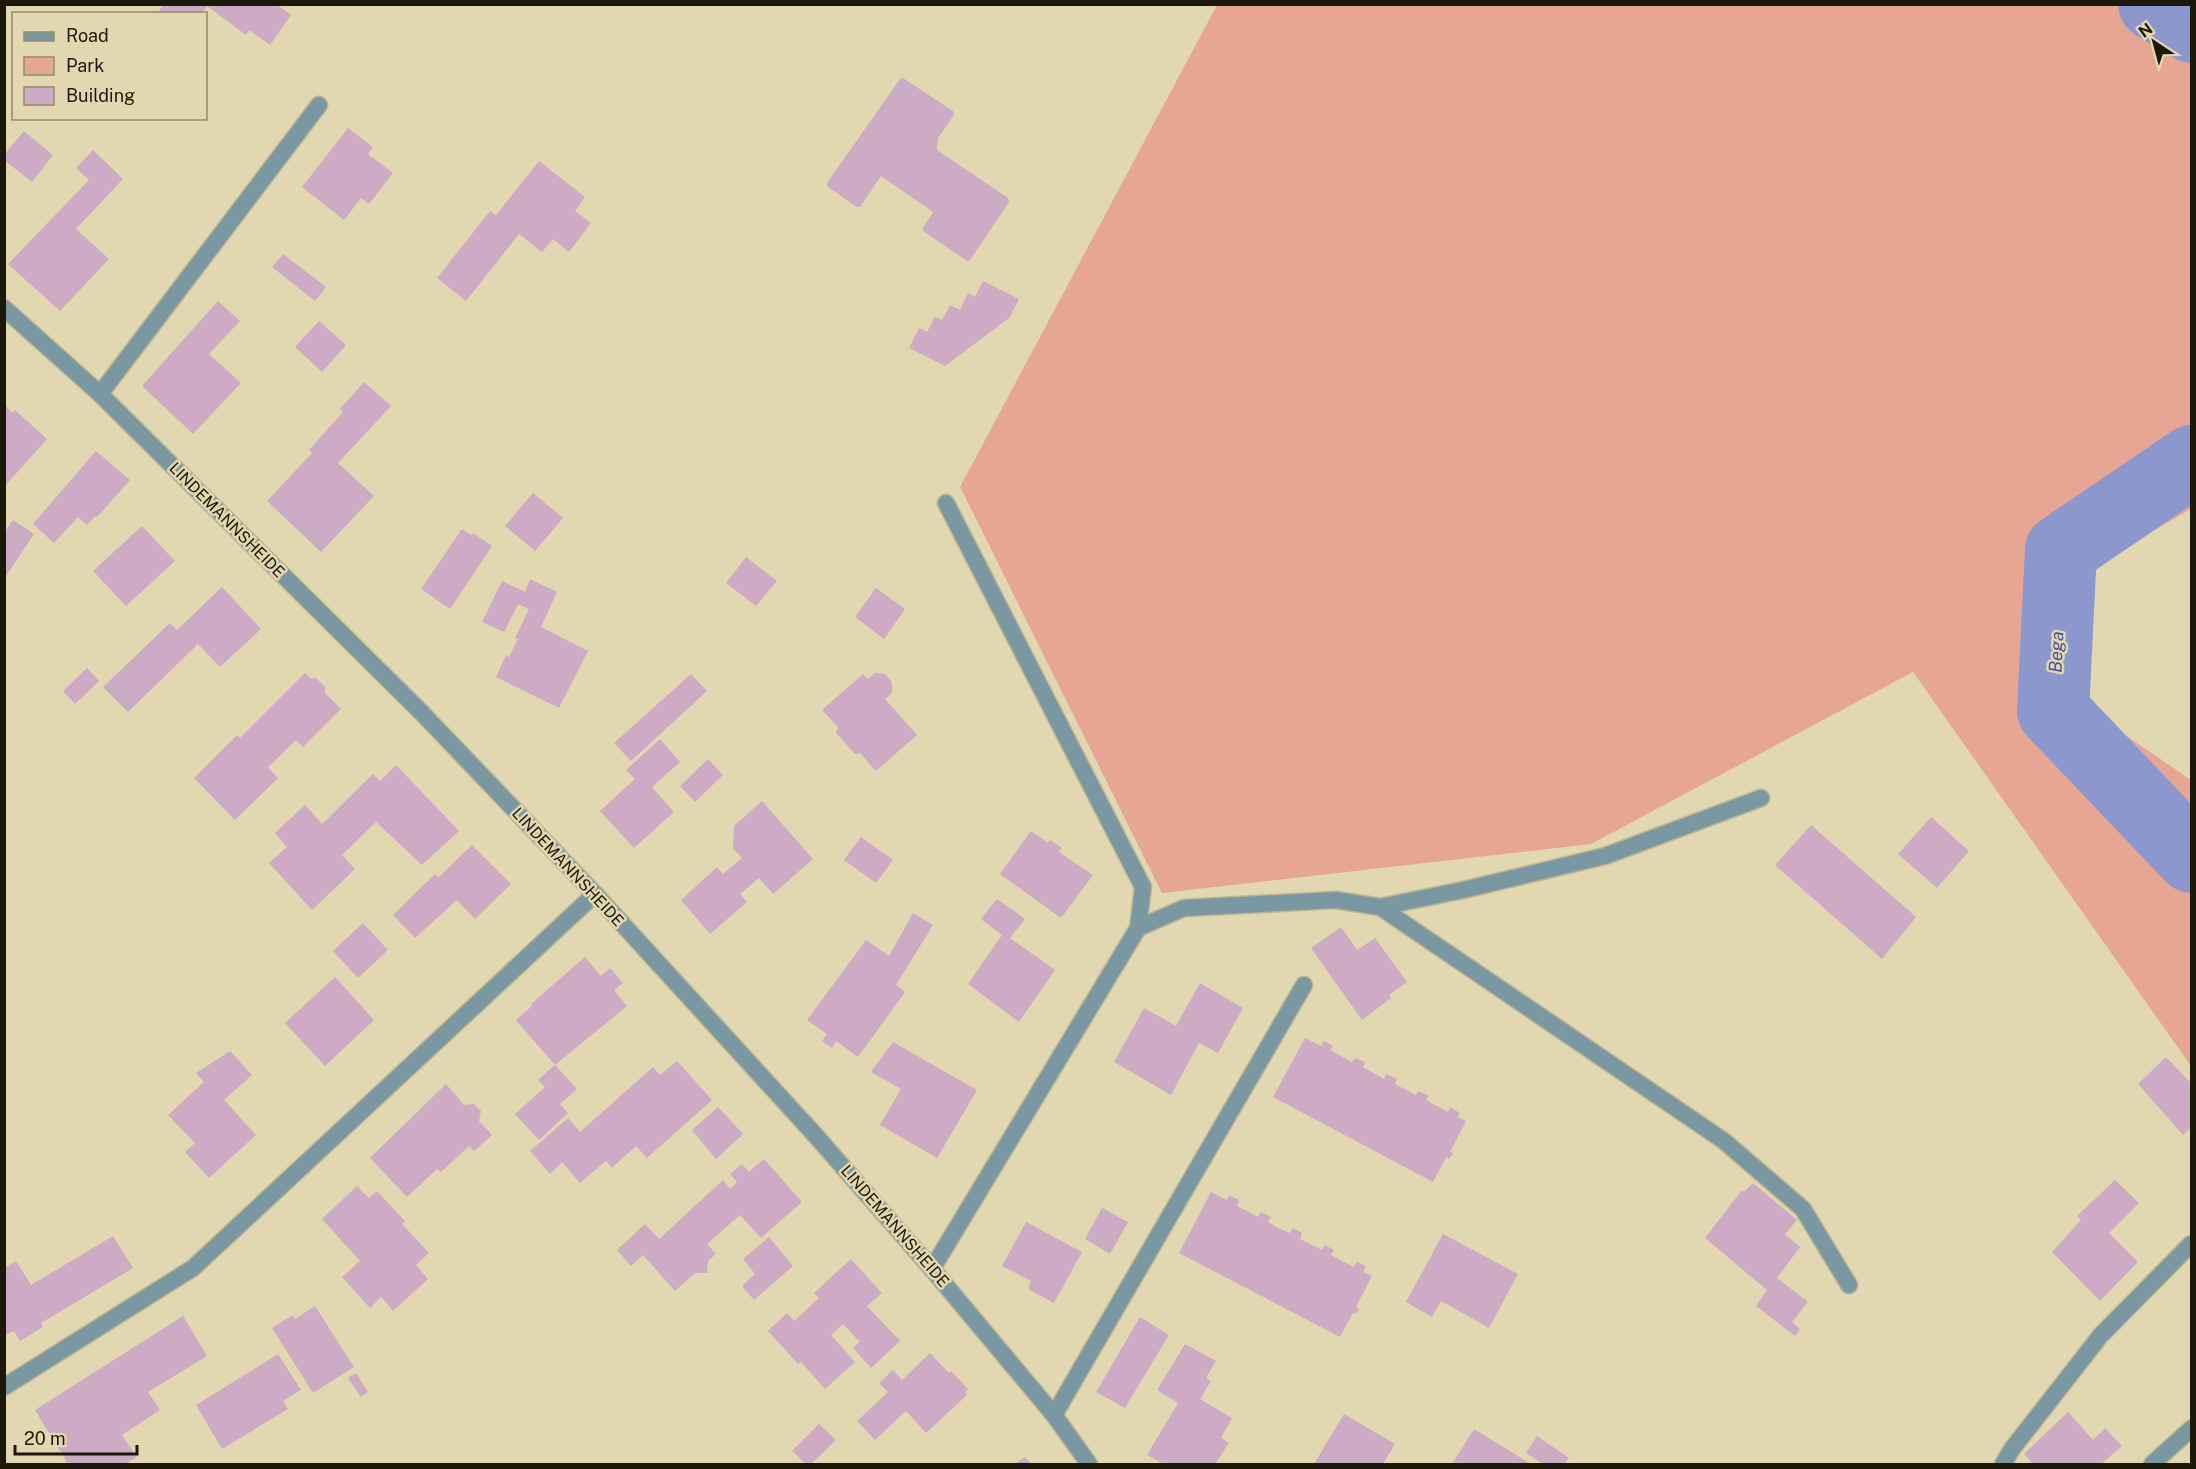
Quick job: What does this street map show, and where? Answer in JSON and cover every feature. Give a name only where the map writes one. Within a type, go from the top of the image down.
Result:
[{"type":"street","points":[[100,394],[319,105]]},
{"type":"street","name":"LINDEMANNSHEIDE","points":[[4,308],[100,394],[422,713],[595,894],[808,1127],[932,1269],[1054,1415],[1089,1464]]},
{"type":"street","points":[[932,1269],[1138,928],[1143,887],[946,502]]},
{"type":"street","points":[[1138,928],[1184,909],[1335,900],[1380,907],[1463,890],[1605,856],[1761,798]]},
{"type":"street","points":[[4,1387],[193,1268],[595,894]]},
{"type":"street","points":[[1380,907],[1725,1141],[1803,1209],[1849,1285]]},
{"type":"street","points":[[1054,1415],[1304,985]]},
{"type":"street","points":[[2003,1464],[2012,1449],[2101,1335],[2191,1244]]},
{"type":"street","points":[[2152,1464],[2192,1428]]},
{"type":"green space","points":[[1217,5],[2191,5],[2191,509],[2084,571],[2071,698],[2191,780],[2191,1066],[1913,672],[1591,844],[1162,893],[960,487]]},
{"type":"building","points":[[164,4],[276,4],[291,15],[270,45],[249,30],[246,35],[207,6],[202,12],[159,11]]},
{"type":"building","points":[[903,78],[953,111],[954,115],[938,138],[937,150],[1008,198],[1009,202],[970,260],[967,261],[923,231],[933,212],[881,176],[860,207],[828,187],[827,183],[900,79]]},
{"type":"building","points":[[348,128],[373,147],[368,154],[393,173],[369,204],[361,198],[344,220],[302,187]]},
{"type":"building","points":[[24,131],[53,155],[32,182],[4,160],[4,155]]},
{"type":"building","points":[[93,150],[123,179],[76,229],[109,259],[60,311],[8,264],[89,180],[76,168]]},
{"type":"building","points":[[539,161],[585,197],[575,211],[591,223],[569,252],[553,239],[542,252],[519,234],[466,301],[437,278],[490,211],[496,215]]},
{"type":"building","points":[[283,254],[326,287],[315,301],[272,267]]},
{"type":"building","points":[[983,281],[1019,299],[1009,318],[945,366],[909,348],[919,328],[927,332],[935,317],[942,320],[950,305],[960,310],[968,293],[975,297]]},
{"type":"building","points":[[218,301],[240,321],[209,354],[241,383],[193,434],[142,386]]},
{"type":"building","points":[[319,321],[346,345],[322,372],[295,347]]},
{"type":"building","points":[[364,382],[391,406],[338,463],[374,496],[321,552],[267,501],[312,453],[309,450],[343,412],[340,409]]},
{"type":"building","points":[[5,405],[12,413],[15,410],[47,439],[5,486]]},
{"type":"building","points":[[96,451],[130,480],[97,517],[95,516],[87,525],[78,517],[54,543],[33,524]]},
{"type":"building","points":[[533,493],[563,518],[535,551],[505,526]]},
{"type":"building","points":[[13,520],[34,534],[4,579],[4,533]]},
{"type":"building","points":[[142,526],[175,561],[126,606],[93,571]]},
{"type":"building","points":[[462,529],[471,535],[473,533],[492,546],[450,609],[421,589]]},
{"type":"building","points":[[746,557],[777,581],[756,606],[726,583]]},
{"type":"building","points":[[530,579],[557,592],[541,627],[588,651],[559,708],[496,677],[506,655],[509,657],[518,639],[515,638],[529,609],[518,604],[504,632],[482,622],[502,581],[525,592]]},
{"type":"building","points":[[222,587],[261,629],[220,667],[198,644],[128,712],[103,687],[170,623],[177,630]]},
{"type":"building","points":[[876,588],[905,609],[884,639],[855,617]]},
{"type":"building","points":[[87,668],[99,681],[75,704],[63,691]]},
{"type":"building","points":[[305,673],[310,678],[316,678],[325,687],[325,693],[341,709],[303,747],[296,740],[268,767],[278,778],[235,820],[194,778],[237,735],[240,738]]},
{"type":"building","points":[[875,673],[885,674],[892,682],[892,693],[885,699],[917,735],[876,771],[860,753],[855,754],[836,733],[838,727],[822,710],[863,674],[868,679]]},
{"type":"building","points":[[691,674],[707,691],[631,761],[614,743]]},
{"type":"building","points":[[660,739],[680,762],[652,787],[674,812],[634,848],[600,811],[635,779],[626,770]]},
{"type":"building","points":[[708,759],[723,775],[695,802],[680,786]]},
{"type":"building","points":[[396,765],[459,831],[422,865],[376,822],[342,855],[355,869],[312,910],[269,863],[287,847],[275,833],[305,805],[322,824],[373,774],[380,781]]},
{"type":"building","points":[[762,801],[813,859],[773,894],[759,878],[740,894],[747,902],[710,934],[681,900],[717,867],[723,874],[742,858],[733,848],[734,826]]},
{"type":"building","points":[[1931,817],[1969,851],[1937,888],[1898,854]]},
{"type":"building","points":[[1811,825],[1916,917],[1882,959],[1775,865]]},
{"type":"building","points":[[1031,831],[1048,843],[1050,840],[1062,848],[1059,852],[1093,875],[1061,918],[1000,874]]},
{"type":"building","points":[[861,837],[893,860],[876,883],[844,860]]},
{"type":"building","points":[[472,845],[511,884],[475,919],[457,900],[415,938],[393,915],[435,874],[438,878]]},
{"type":"building","points":[[997,899],[1025,919],[1010,938],[1055,970],[1019,1022],[968,984],[1002,935],[981,919]]},
{"type":"building","points":[[913,913],[933,925],[896,985],[905,992],[858,1057],[836,1041],[832,1048],[822,1041],[827,1034],[807,1020],[866,940],[889,956]]},
{"type":"building","points":[[363,923],[388,950],[358,978],[333,951]]},
{"type":"building","points":[[1341,927],[1357,950],[1375,938],[1407,982],[1389,995],[1391,998],[1362,1020],[1311,948]]},
{"type":"building","points":[[585,957],[601,976],[610,968],[623,983],[614,990],[627,1006],[555,1065],[516,1020]]},
{"type":"building","points":[[335,977],[374,1020],[325,1066],[285,1023]]},
{"type":"building","points":[[1200,983],[1243,1008],[1218,1053],[1199,1043],[1171,1095],[1114,1062],[1144,1008],[1176,1026]]},
{"type":"building","points":[[1305,1038],[1321,1046],[1324,1041],[1333,1046],[1330,1050],[1352,1062],[1355,1058],[1365,1062],[1363,1067],[1384,1079],[1386,1074],[1397,1079],[1395,1084],[1416,1095],[1418,1091],[1429,1096],[1426,1100],[1448,1112],[1450,1107],[1460,1113],[1457,1117],[1466,1121],[1450,1152],[1453,1153],[1449,1159],[1446,1157],[1433,1182],[1273,1097]]},
{"type":"building","points":[[893,1042],[977,1090],[937,1158],[880,1125],[901,1089],[871,1072]]},
{"type":"building","points":[[230,1051],[252,1075],[224,1100],[256,1135],[209,1178],[185,1152],[195,1143],[168,1115],[204,1082],[196,1073]]},
{"type":"building","points":[[2166,1057],[2192,1084],[2192,1127],[2183,1135],[2138,1084]]},
{"type":"building","points":[[677,1061],[712,1100],[647,1158],[636,1146],[612,1168],[606,1161],[580,1183],[562,1162],[550,1174],[530,1151],[568,1118],[580,1132],[653,1067],[660,1075]]},
{"type":"building","points":[[555,1065],[577,1089],[560,1104],[568,1113],[539,1140],[515,1114],[545,1087],[538,1080]]},
{"type":"building","points":[[446,1084],[464,1105],[474,1104],[481,1111],[479,1121],[492,1135],[474,1151],[469,1146],[441,1172],[437,1169],[407,1197],[370,1158]]},
{"type":"building","points":[[718,1107],[743,1134],[716,1159],[692,1130]]},
{"type":"building","points":[[764,1159],[802,1202],[761,1238],[740,1215],[707,1244],[716,1254],[708,1261],[707,1273],[695,1273],[675,1291],[643,1255],[631,1266],[617,1250],[645,1224],[659,1239],[723,1180],[730,1189],[737,1182],[730,1174],[742,1164],[749,1172]]},
{"type":"building","points":[[2115,1180],[2139,1203],[2109,1233],[2138,1262],[2100,1301],[2052,1252],[2081,1220],[2077,1216]]},
{"type":"building","points":[[1753,1183],[1797,1220],[1785,1234],[1800,1247],[1777,1278],[1808,1302],[1792,1322],[1800,1329],[1795,1336],[1756,1306],[1767,1290],[1705,1238],[1742,1190],[1744,1192]]},
{"type":"building","points":[[357,1186],[369,1198],[377,1191],[405,1221],[402,1224],[429,1253],[416,1265],[428,1279],[393,1311],[381,1297],[370,1308],[342,1277],[360,1261],[322,1219]]},
{"type":"building","points":[[1211,1192],[1227,1200],[1229,1195],[1239,1200],[1237,1206],[1258,1217],[1261,1212],[1271,1217],[1268,1222],[1276,1227],[1290,1233],[1293,1228],[1302,1233],[1300,1239],[1322,1250],[1325,1245],[1334,1250],[1331,1255],[1354,1267],[1357,1262],[1366,1266],[1363,1272],[1372,1276],[1356,1307],[1359,1309],[1356,1314],[1353,1313],[1340,1337],[1179,1253]]},
{"type":"building","points":[[1102,1208],[1128,1222],[1110,1254],[1085,1239]]},
{"type":"building","points":[[1026,1222],[1082,1252],[1054,1303],[1028,1289],[1031,1281],[1002,1266]]},
{"type":"building","points":[[1443,1234],[1518,1274],[1489,1328],[1441,1301],[1432,1317],[1406,1302]]},
{"type":"building","points":[[113,1236],[133,1268],[41,1323],[43,1327],[20,1341],[14,1331],[4,1336],[4,1268],[16,1261],[31,1285]]},
{"type":"building","points":[[769,1237],[793,1266],[754,1300],[742,1286],[755,1274],[743,1259]]},
{"type":"building","points":[[851,1259],[882,1293],[867,1306],[900,1341],[871,1368],[853,1348],[860,1342],[843,1324],[831,1335],[855,1362],[825,1389],[801,1362],[798,1364],[768,1331],[787,1313],[794,1321],[819,1298],[814,1293]]},
{"type":"building","points":[[315,1306],[354,1367],[313,1393],[272,1328],[293,1315],[295,1319]]},
{"type":"building","points":[[183,1316],[207,1356],[148,1392],[160,1410],[122,1435],[137,1457],[125,1464],[68,1464],[35,1410]]},
{"type":"building","points":[[1140,1317],[1169,1335],[1125,1408],[1096,1392]]},
{"type":"building","points":[[1185,1344],[1216,1361],[1206,1378],[1211,1381],[1200,1399],[1232,1418],[1221,1438],[1229,1443],[1215,1464],[1164,1464],[1147,1455],[1178,1403],[1157,1390]]},
{"type":"building","points":[[930,1353],[968,1389],[965,1392],[967,1395],[926,1433],[906,1411],[875,1440],[857,1421],[888,1392],[879,1383],[893,1370],[902,1380]]},
{"type":"building","points":[[278,1354],[301,1390],[283,1401],[288,1409],[222,1449],[196,1405]]},
{"type":"building","points":[[356,1373],[368,1392],[361,1397],[348,1378]]},
{"type":"building","points":[[2068,1412],[2093,1440],[2105,1428],[2122,1446],[2101,1464],[2033,1464],[2024,1454]]},
{"type":"building","points":[[1344,1414],[1395,1444],[1383,1464],[1314,1464]]},
{"type":"building","points":[[819,1424],[836,1440],[811,1464],[806,1464],[792,1451]]},
{"type":"building","points":[[1474,1429],[1531,1464],[1452,1464]]},
{"type":"building","points":[[1537,1436],[1569,1458],[1564,1464],[1543,1464],[1526,1453]]},
{"type":"building","points":[[1025,1457],[1031,1464],[1015,1464]]},
{"type":"waterway","name":"Bega","points":[[2154,4],[2192,27]]},
{"type":"waterway","name":"Bega","points":[[2192,461],[2061,550],[2053,711],[2192,857]]}]
